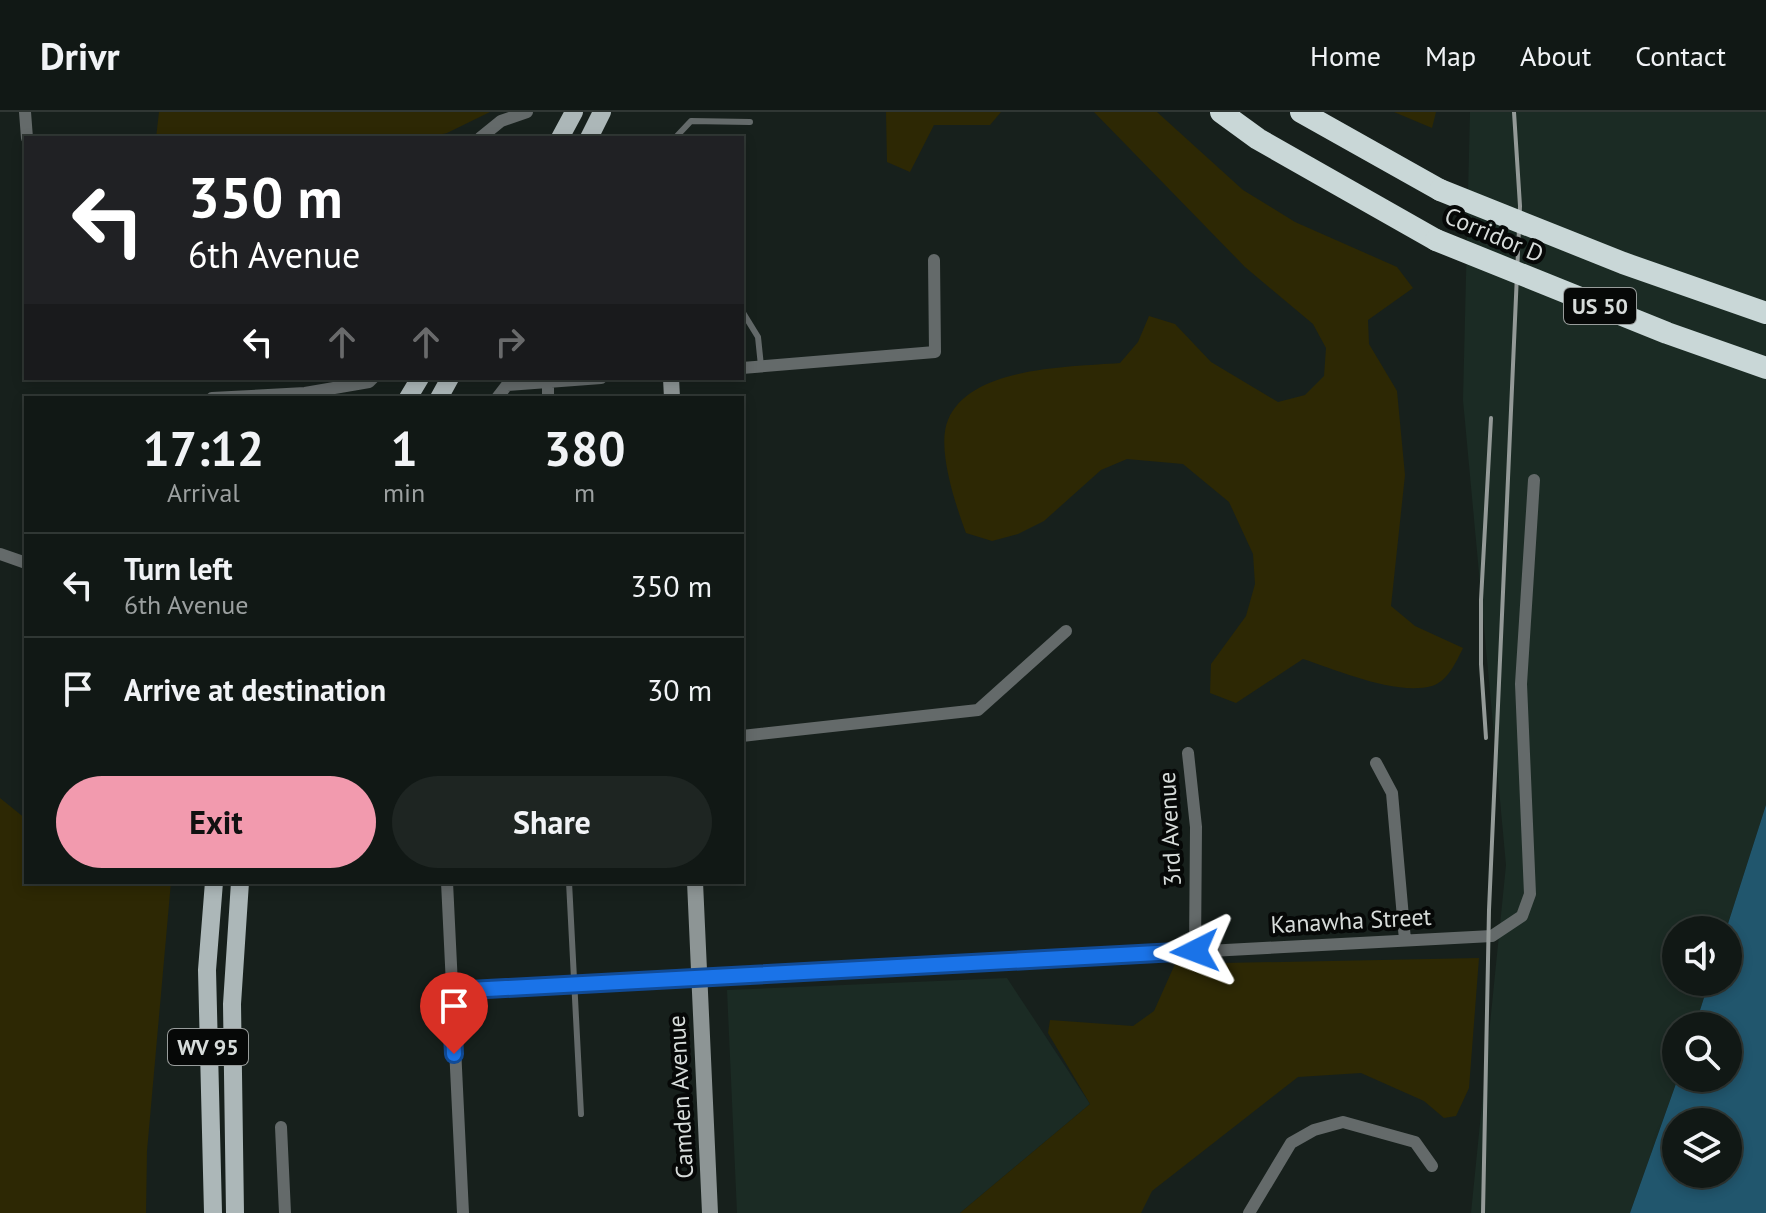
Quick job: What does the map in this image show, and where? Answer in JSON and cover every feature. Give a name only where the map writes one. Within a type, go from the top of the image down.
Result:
[{"type":"highway","name":"Corridor D","points":[[1221,112],[1258,139],[1436,240],[1667,333],[1766,368]]},
{"type":"highway","name":"Corridor D","points":[[1301,112],[1440,190],[1623,263],[1766,313]]},
{"type":"main road","points":[[561,136],[574,112]]},
{"type":"main road","points":[[590,136],[602,112]]},
{"type":"main road","name":"WV 95","points":[[213,1213],[207,970],[214,884]]},
{"type":"main road","name":"WV 95","points":[[235,1213],[232,1004],[240,884]]},
{"type":"street","points":[[25,112],[27,136]]},
{"type":"street","points":[[482,136],[501,121],[527,112]]},
{"type":"street","points":[[744,368],[935,352],[934,260]]},
{"type":"street","points":[[305,396],[371,380]]},
{"type":"street","points":[[499,396],[507,385],[566,380]]},
{"type":"street","points":[[548,381],[548,396]]},
{"type":"street","name":"Kanawha Street","points":[[451,991],[577,987],[1492,936],[1522,916],[1530,894],[1521,684],[1534,480]]},
{"type":"street","points":[[0,554],[24,562]]},
{"type":"street","points":[[744,736],[978,710],[1066,631]]},
{"type":"street","name":"3rd Avenue","points":[[1188,753],[1196,827],[1195,951]]},
{"type":"street","points":[[1376,763],[1392,793],[1405,940]]},
{"type":"street","points":[[447,884],[463,1213]]},
{"type":"street","name":"Camden Avenue","points":[[695,884],[710,1213]]},
{"type":"street","points":[[1249,1212],[1291,1143],[1314,1130],[1343,1122],[1415,1142],[1432,1166]]},
{"type":"street","points":[[281,1127],[285,1213]]},
{"type":"lane","points":[[677,136],[691,121],[750,122]]},
{"type":"lane","points":[[744,314],[758,337],[761,366]]},
{"type":"lane","points":[[569,884],[577,987],[581,1114]]},
{"type":"shaded area","points":[[159,112],[490,112],[434,136],[156,136]]},
{"type":"shaded area","points":[[886,112],[1001,112],[990,125],[934,125],[910,172],[887,162]]},
{"type":"shaded area","points":[[1094,112],[1157,112],[1243,190],[1295,222],[1397,267],[1413,288],[1368,320],[1369,344],[1397,391],[1405,475],[1391,606],[1415,626],[1463,648],[1451,670],[1438,684],[1418,688],[1384,685],[1303,659],[1236,703],[1210,693],[1211,664],[1246,616],[1255,584],[1253,554],[1229,502],[1183,464],[1127,459],[1101,470],[1044,521],[1018,534],[992,541],[966,533],[949,477],[945,432],[948,420],[960,402],[977,389],[999,379],[1050,369],[1120,363],[1138,342],[1149,316],[1175,324],[1211,362],[1278,402],[1305,395],[1324,376],[1326,348],[1313,324],[1245,267]]},
{"type":"shaded area","points":[[1394,112],[1436,112],[1432,128]]},
{"type":"shaded area","points":[[1470,112],[1766,112],[1766,805],[1730,916],[1662,916],[1662,996],[1705,996],[1699,1012],[1662,1012],[1662,1092],[1673,1092],[1667,1108],[1662,1108],[1662,1123],[1630,1213],[1471,1213],[1506,865],[1463,400]]},
{"type":"shaded area","points":[[0,798],[24,817],[24,884],[171,884],[147,1151],[146,1213],[0,1213]]},
{"type":"shaded area","points":[[1479,958],[1469,1088],[1456,1116],[1444,1118],[1424,1101],[1361,1073],[1298,1077],[1152,1191],[1141,1213],[960,1213],[1090,1104],[1048,1033],[1050,1020],[1133,1026],[1154,1011],[1175,964]]},
{"type":"shaded area","points":[[1007,978],[1090,1104],[960,1213],[737,1213],[727,990]]},
{"type":"water","points":[[1766,805],[1766,1213],[1630,1213],[1662,1123],[1662,1188],[1742,1188],[1742,1108],[1667,1108],[1673,1092],[1742,1092],[1742,1012],[1699,1012],[1705,996],[1742,996],[1742,916],[1730,916]]},
{"type":"railway","points":[[1483,1213],[1489,910],[1520,206],[1514,112]]},
{"type":"railway","points":[[1486,738],[1481,600],[1491,418]]},
{"type":"route","points":[[454,1054],[451,991],[577,987],[1195,951]]}]
